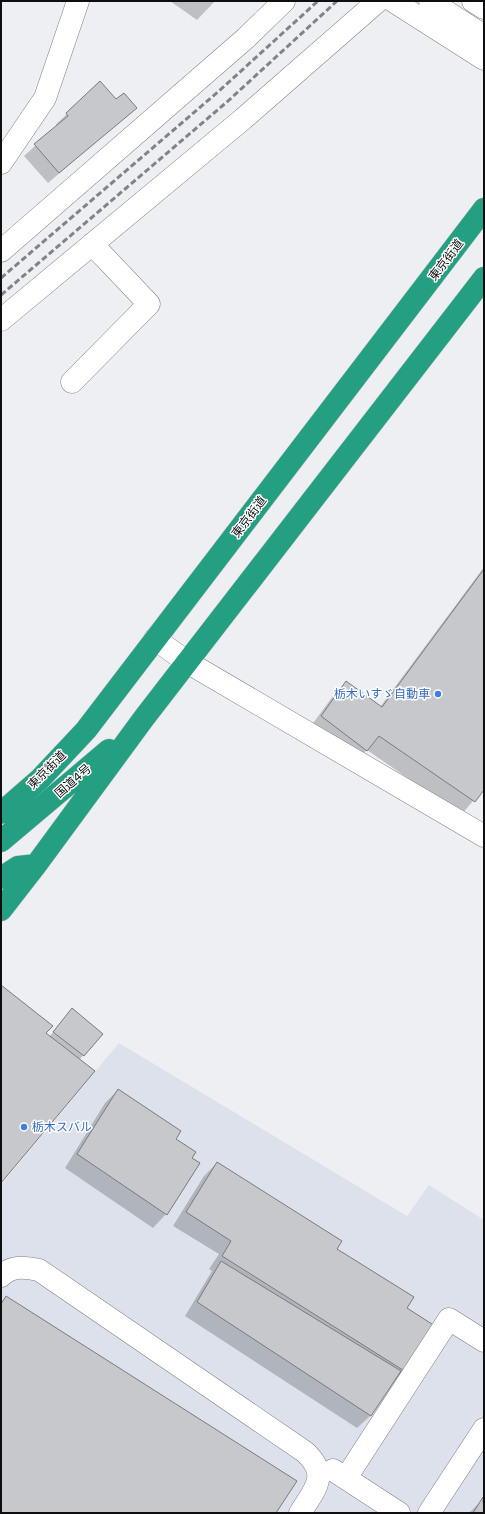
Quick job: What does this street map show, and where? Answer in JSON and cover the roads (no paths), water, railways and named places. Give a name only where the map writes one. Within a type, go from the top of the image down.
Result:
[{"type":"highway","name":"東京街道","points":[[1,813],[40,779],[86,730],[484,209]]},
{"type":"highway","points":[[1,910],[144,718],[484,278]]},
{"type":"highway","name":"国道4号","points":[[1,841],[80,776],[144,718]]},
{"type":"highway","points":[[1,878],[18,867],[36,865]]},
{"type":"street","points":[[1,163],[45,98],[78,1]]},
{"type":"street","points":[[1,251],[240,43],[284,1]]},
{"type":"street","points":[[1,320],[243,120],[378,1]]},
{"type":"street","points":[[393,1],[484,59]]},
{"type":"street","points":[[430,1],[484,36]]},
{"type":"street","points":[[473,1],[484,8]]},
{"type":"street","points":[[72,382],[149,304],[92,244]]},
{"type":"street","points":[[155,639],[187,662],[484,836]]},
{"type":"street","points":[[1,1276],[13,1268],[39,1270],[305,1452],[399,1513]]},
{"type":"street","points":[[346,1478],[449,1319],[484,1341]]},
{"type":"street","points":[[429,1513],[484,1429]]},
{"type":"street","points":[[300,1513],[318,1486],[319,1474],[315,1461],[305,1452]]},
{"type":"railway","points":[[1,278],[219,91],[318,1]]},
{"type":"railway","points":[[1,295],[228,101],[337,1]]},
{"type":"place","name":"栃木いすゞ自動車","points":[[438,694]]},
{"type":"place","name":"栃木スバル","points":[[24,1127]]}]
